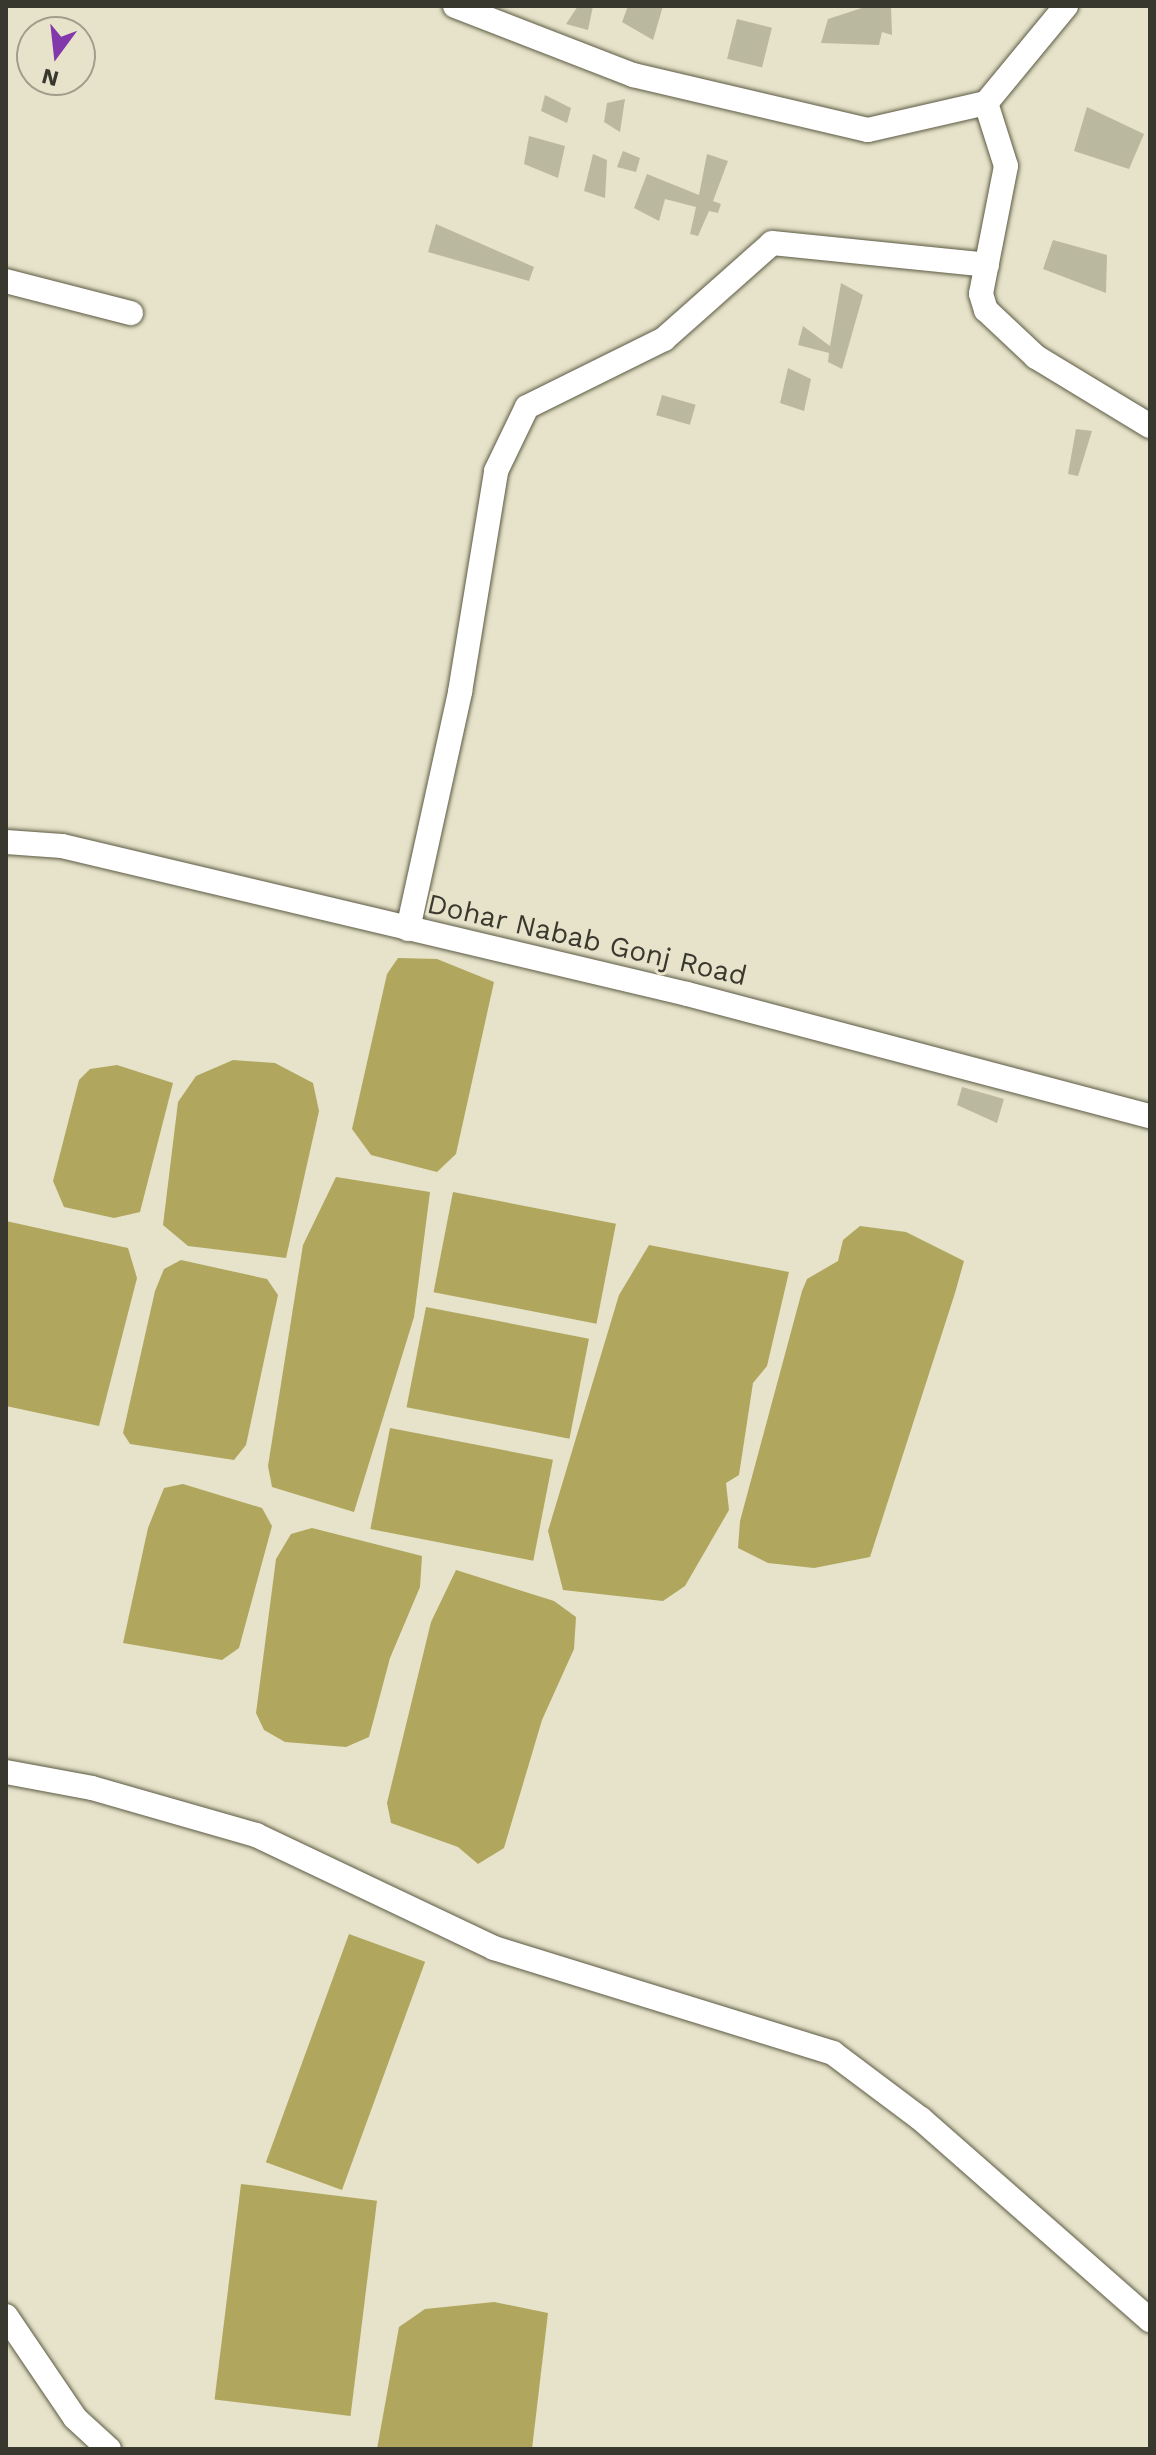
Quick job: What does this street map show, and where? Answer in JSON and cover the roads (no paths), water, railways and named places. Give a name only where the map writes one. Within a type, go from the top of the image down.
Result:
[{"type":"street","points":[[455,6],[633,75],[868,130],[986,103],[1066,6]]},
{"type":"street","points":[[986,103],[1006,166],[981,294],[999,328],[1150,426]]},
{"type":"street","points":[[408,929],[460,692],[496,471],[527,407],[664,339],[772,243],[987,265]]},
{"type":"street","points":[[6,281],[131,313]]},
{"type":"street","name":"Dohar Nabab Gonj Road","points":[[6,842],[62,846],[822,1027],[1150,1116]]},
{"type":"street","points":[[6,1772],[92,1788],[256,1835],[494,1948],[833,2053],[921,2119],[1150,2320]]},
{"type":"street","points":[[6,2316],[75,2418],[109,2449]]}]
